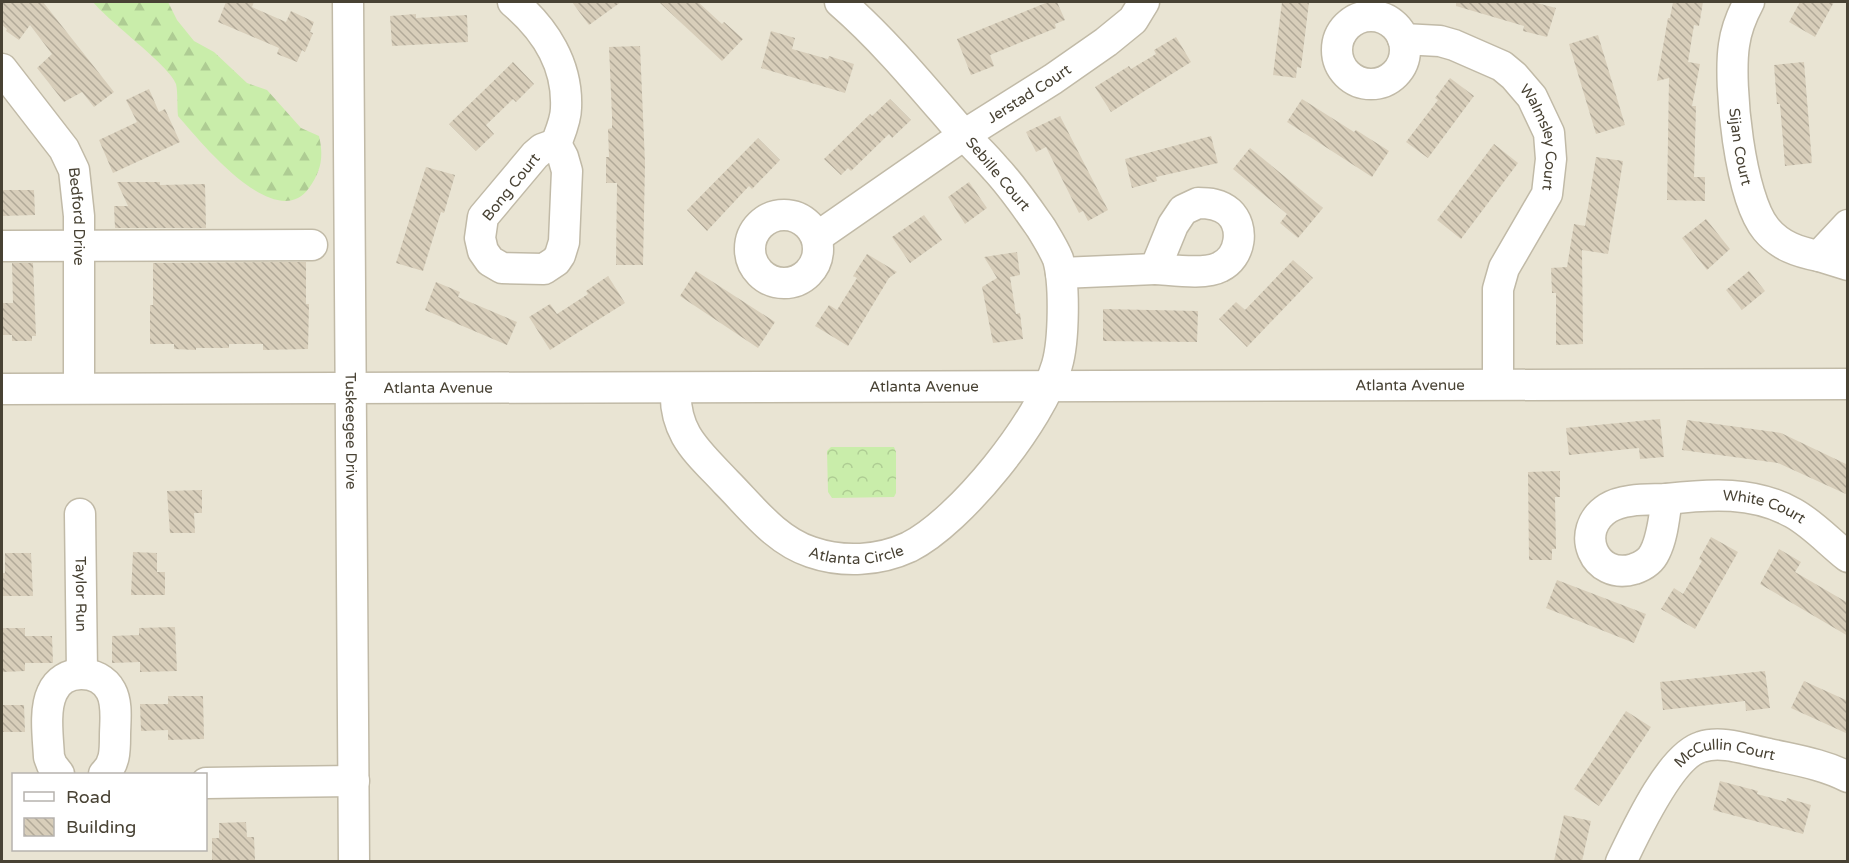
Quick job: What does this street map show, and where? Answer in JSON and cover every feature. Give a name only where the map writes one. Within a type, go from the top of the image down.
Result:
[{"type":"street","name":"Tuskeegee Drive","points":[[348,2],[354,861]]},
{"type":"street","name":"Bong Court","points":[[513,2],[535,22],[549,41],[560,64],[565,84],[566,110],[556,144]]},
{"type":"street","name":"Sebille Court","points":[[840,2],[901,64],[997,170],[1034,217],[1057,256],[1061,273],[1062,304],[1059,357],[1048,387]]},
{"type":"street","name":"Jerstad Court","points":[[817,237],[964,135],[1053,80],[1106,42],[1133,20],[1144,2]]},
{"type":"street","name":"Sijan Court","points":[[1749,2],[1737,32],[1732,64],[1747,189],[1759,219],[1774,237],[1796,251],[1848,265]]},
{"type":"street","name":"Walmsley Court","points":[[1403,39],[1440,41],[1502,66],[1532,97],[1549,133],[1551,159],[1547,194],[1504,268],[1498,289],[1498,384]]},
{"type":"street","name":"Bedford Drive","points":[[2,69],[64,149],[74,170],[78,193],[79,388]]},
{"type":"street","points":[[1819,256],[1848,225]]},
{"type":"street","points":[[2,246],[312,245]]},
{"type":"street","points":[[1061,273],[1155,269]]},
{"type":"street","name":"Atlanta Avenue","points":[[2,389],[1848,384]]},
{"type":"street","name":"Atlanta Circle","points":[[676,388],[676,412],[679,424],[690,443],[777,534],[811,552],[852,560],[889,554],[908,547],[934,531],[981,487],[1002,461],[1048,387]]},
{"type":"street","name":"White Court","points":[[1667,499],[1706,494],[1729,495],[1772,504],[1794,514],[1848,557]]},
{"type":"street","name":"Taylor Run","points":[[80,514],[82,673]]},
{"type":"street","points":[[58,773],[49,757],[48,702],[59,682],[74,674],[82,673],[104,681],[115,699],[115,757],[105,773]]},
{"type":"street","name":"McCullin Court","points":[[1621,861],[1668,774],[1680,760],[1700,747],[1718,745],[1744,749],[1831,768],[1848,777]]},
{"type":"street","points":[[207,783],[354,781]]},
{"type":"shaded area","points":[[2,2],[1847,2],[1847,861],[2,862]]},
{"type":"green space","points":[[93,2],[168,2],[177,20],[194,41],[214,52],[247,83],[267,90],[301,128],[319,136],[320,164],[309,188],[295,199],[277,200],[258,192],[239,179],[220,162],[178,116],[176,84],[163,66]]},
{"type":"green space","points":[[831,447],[894,447],[896,493],[894,497],[832,498],[828,492],[827,451]]},
{"type":"building","points":[[2,2],[43,2],[114,92],[94,107],[82,92],[64,102],[37,68],[52,54],[30,25],[19,40],[6,31],[7,29],[2,25]]},
{"type":"building","points":[[226,2],[254,2],[252,7],[286,22],[291,11],[314,22],[310,32],[313,33],[305,52],[302,50],[297,62],[277,54],[279,48],[218,22]]},
{"type":"building","points":[[572,2],[621,2],[589,25]]},
{"type":"building","points":[[659,2],[698,2],[743,39],[722,61]]},
{"type":"building","points":[[1048,2],[1057,2],[1065,20],[1055,24],[1056,28],[990,55],[994,66],[971,75],[957,39]]},
{"type":"building","points":[[1282,2],[1309,2],[1301,68],[1297,67],[1296,78],[1273,75]]},
{"type":"building","points":[[1456,2],[1533,2],[1556,8],[1547,37],[1523,31],[1524,26],[1456,6]]},
{"type":"building","points":[[1673,2],[1703,2],[1699,26],[1694,25],[1688,62],[1700,64],[1692,106],[1696,106],[1694,177],[1705,177],[1705,201],[1667,200],[1669,78],[1657,81]]},
{"type":"building","points":[[1800,2],[1834,2],[1815,37],[1789,22]]},
{"type":"building","points":[[416,14],[416,18],[467,15],[468,42],[392,46],[390,16]]},
{"type":"building","points":[[771,31],[795,38],[792,49],[828,59],[829,56],[854,64],[845,93],[761,68]]},
{"type":"building","points":[[1598,35],[1625,125],[1596,134],[1569,44]]},
{"type":"building","points":[[1176,37],[1191,62],[1111,112],[1095,87],[1129,66],[1131,69],[1156,54],[1154,50]]},
{"type":"building","points":[[640,46],[645,163],[643,265],[616,265],[617,183],[606,183],[606,157],[609,157],[608,129],[612,128],[609,47]]},
{"type":"building","points":[[513,62],[534,84],[516,102],[513,99],[486,125],[494,134],[476,151],[449,124]]},
{"type":"building","points":[[1804,62],[1812,163],[1785,166],[1774,65]]},
{"type":"building","points":[[1450,78],[1474,96],[1428,158],[1406,142],[1438,100],[1435,98]]},
{"type":"building","points":[[149,89],[159,112],[165,109],[180,142],[113,173],[99,140],[137,122],[126,100]]},
{"type":"building","points":[[890,99],[911,120],[892,138],[889,134],[851,171],[848,168],[841,175],[824,159],[870,114],[872,116]]},
{"type":"building","points":[[1302,99],[1389,151],[1372,177],[1287,122]]},
{"type":"building","points":[[1060,116],[1108,210],[1088,221],[1083,211],[1079,213],[1046,147],[1036,152],[1026,132]]},
{"type":"building","points":[[1211,136],[1218,163],[1156,177],[1157,181],[1132,188],[1125,159]]},
{"type":"building","points":[[758,138],[780,160],[752,189],[749,186],[707,231],[687,210]]},
{"type":"building","points":[[1494,144],[1518,163],[1461,239],[1437,220]]},
{"type":"building","points":[[1250,148],[1323,208],[1298,238],[1280,223],[1287,214],[1233,169]]},
{"type":"building","points":[[1596,157],[1623,161],[1608,254],[1582,250],[1583,344],[1556,345],[1556,293],[1552,293],[1551,268],[1567,267],[1574,224],[1585,226]]},
{"type":"building","points":[[426,167],[455,175],[423,271],[396,263]]},
{"type":"building","points":[[117,182],[160,182],[160,185],[205,184],[206,228],[115,228],[114,206],[128,206]]},
{"type":"building","points":[[969,182],[987,208],[965,224],[948,197]]},
{"type":"building","points":[[2,190],[34,190],[35,215],[2,216]]},
{"type":"building","points":[[924,215],[942,240],[910,263],[892,237]]},
{"type":"building","points":[[1706,219],[1730,249],[1707,270],[1682,238]]},
{"type":"building","points":[[1017,252],[1020,275],[1010,277],[1016,314],[1020,313],[1023,339],[993,343],[982,287],[997,278],[984,257]]},
{"type":"building","points":[[867,254],[897,272],[889,278],[848,346],[815,326],[829,305],[837,310],[857,278],[853,276]]},
{"type":"building","points":[[1293,260],[1313,278],[1247,347],[1219,319],[1236,302],[1245,310]]},
{"type":"building","points":[[306,262],[306,304],[309,304],[308,349],[263,350],[263,344],[229,344],[229,348],[196,348],[196,350],[174,349],[174,344],[150,344],[153,263]]},
{"type":"building","points":[[12,263],[33,263],[36,336],[32,336],[32,341],[12,341],[12,335],[2,335],[2,303],[13,303]]},
{"type":"building","points":[[696,271],[775,322],[758,348],[680,296]]},
{"type":"building","points":[[1749,271],[1765,291],[1742,310],[1726,290]]},
{"type":"building","points":[[608,276],[625,303],[550,350],[529,317],[550,304],[557,314],[588,294],[586,291]]},
{"type":"building","points":[[436,282],[460,292],[458,297],[517,322],[507,345],[425,310]]},
{"type":"building","points":[[1103,309],[1198,311],[1197,342],[1103,341]]},
{"type":"building","points":[[1660,419],[1664,457],[1640,459],[1639,448],[1569,455],[1566,428]]},
{"type":"building","points":[[1687,420],[1781,433],[1848,465],[1848,495],[1778,463],[1682,450]]},
{"type":"building","points":[[1560,471],[1560,497],[1555,497],[1556,549],[1552,549],[1552,560],[1529,560],[1528,472]]},
{"type":"building","points":[[202,490],[202,513],[194,513],[195,533],[170,533],[167,491]]},
{"type":"building","points":[[1711,537],[1738,552],[1695,629],[1661,609],[1674,588],[1683,594],[1702,561],[1699,559]]},
{"type":"building","points":[[1779,549],[1801,562],[1795,572],[1848,603],[1848,636],[1760,584]]},
{"type":"building","points":[[133,552],[157,553],[157,572],[165,572],[165,595],[131,595]]},
{"type":"building","points":[[5,553],[31,553],[33,596],[2,596]]},
{"type":"building","points":[[1557,580],[1646,614],[1634,643],[1546,608]]},
{"type":"building","points":[[175,627],[177,671],[140,672],[140,662],[112,663],[112,636],[139,635],[139,628]]},
{"type":"building","points":[[2,628],[25,628],[25,636],[52,636],[53,663],[25,663],[25,671],[2,672]]},
{"type":"building","points":[[1765,671],[1770,708],[1746,711],[1745,701],[1663,710],[1660,682]]},
{"type":"building","points":[[1804,681],[1848,701],[1848,734],[1791,708]]},
{"type":"building","points":[[168,696],[203,696],[204,739],[168,740],[168,730],[141,731],[140,704],[168,704]]},
{"type":"building","points":[[2,705],[24,705],[25,732],[2,732]]},
{"type":"building","points":[[1626,711],[1651,727],[1599,806],[1574,789]]},
{"type":"building","points":[[1720,781],[1758,791],[1757,794],[1786,802],[1787,798],[1811,805],[1803,834],[1713,810]]},
{"type":"building","points":[[1564,815],[1591,821],[1582,861],[1554,861]]},
{"type":"building","points":[[246,822],[247,837],[254,837],[255,861],[212,861],[212,838],[219,838],[219,823]]}]
